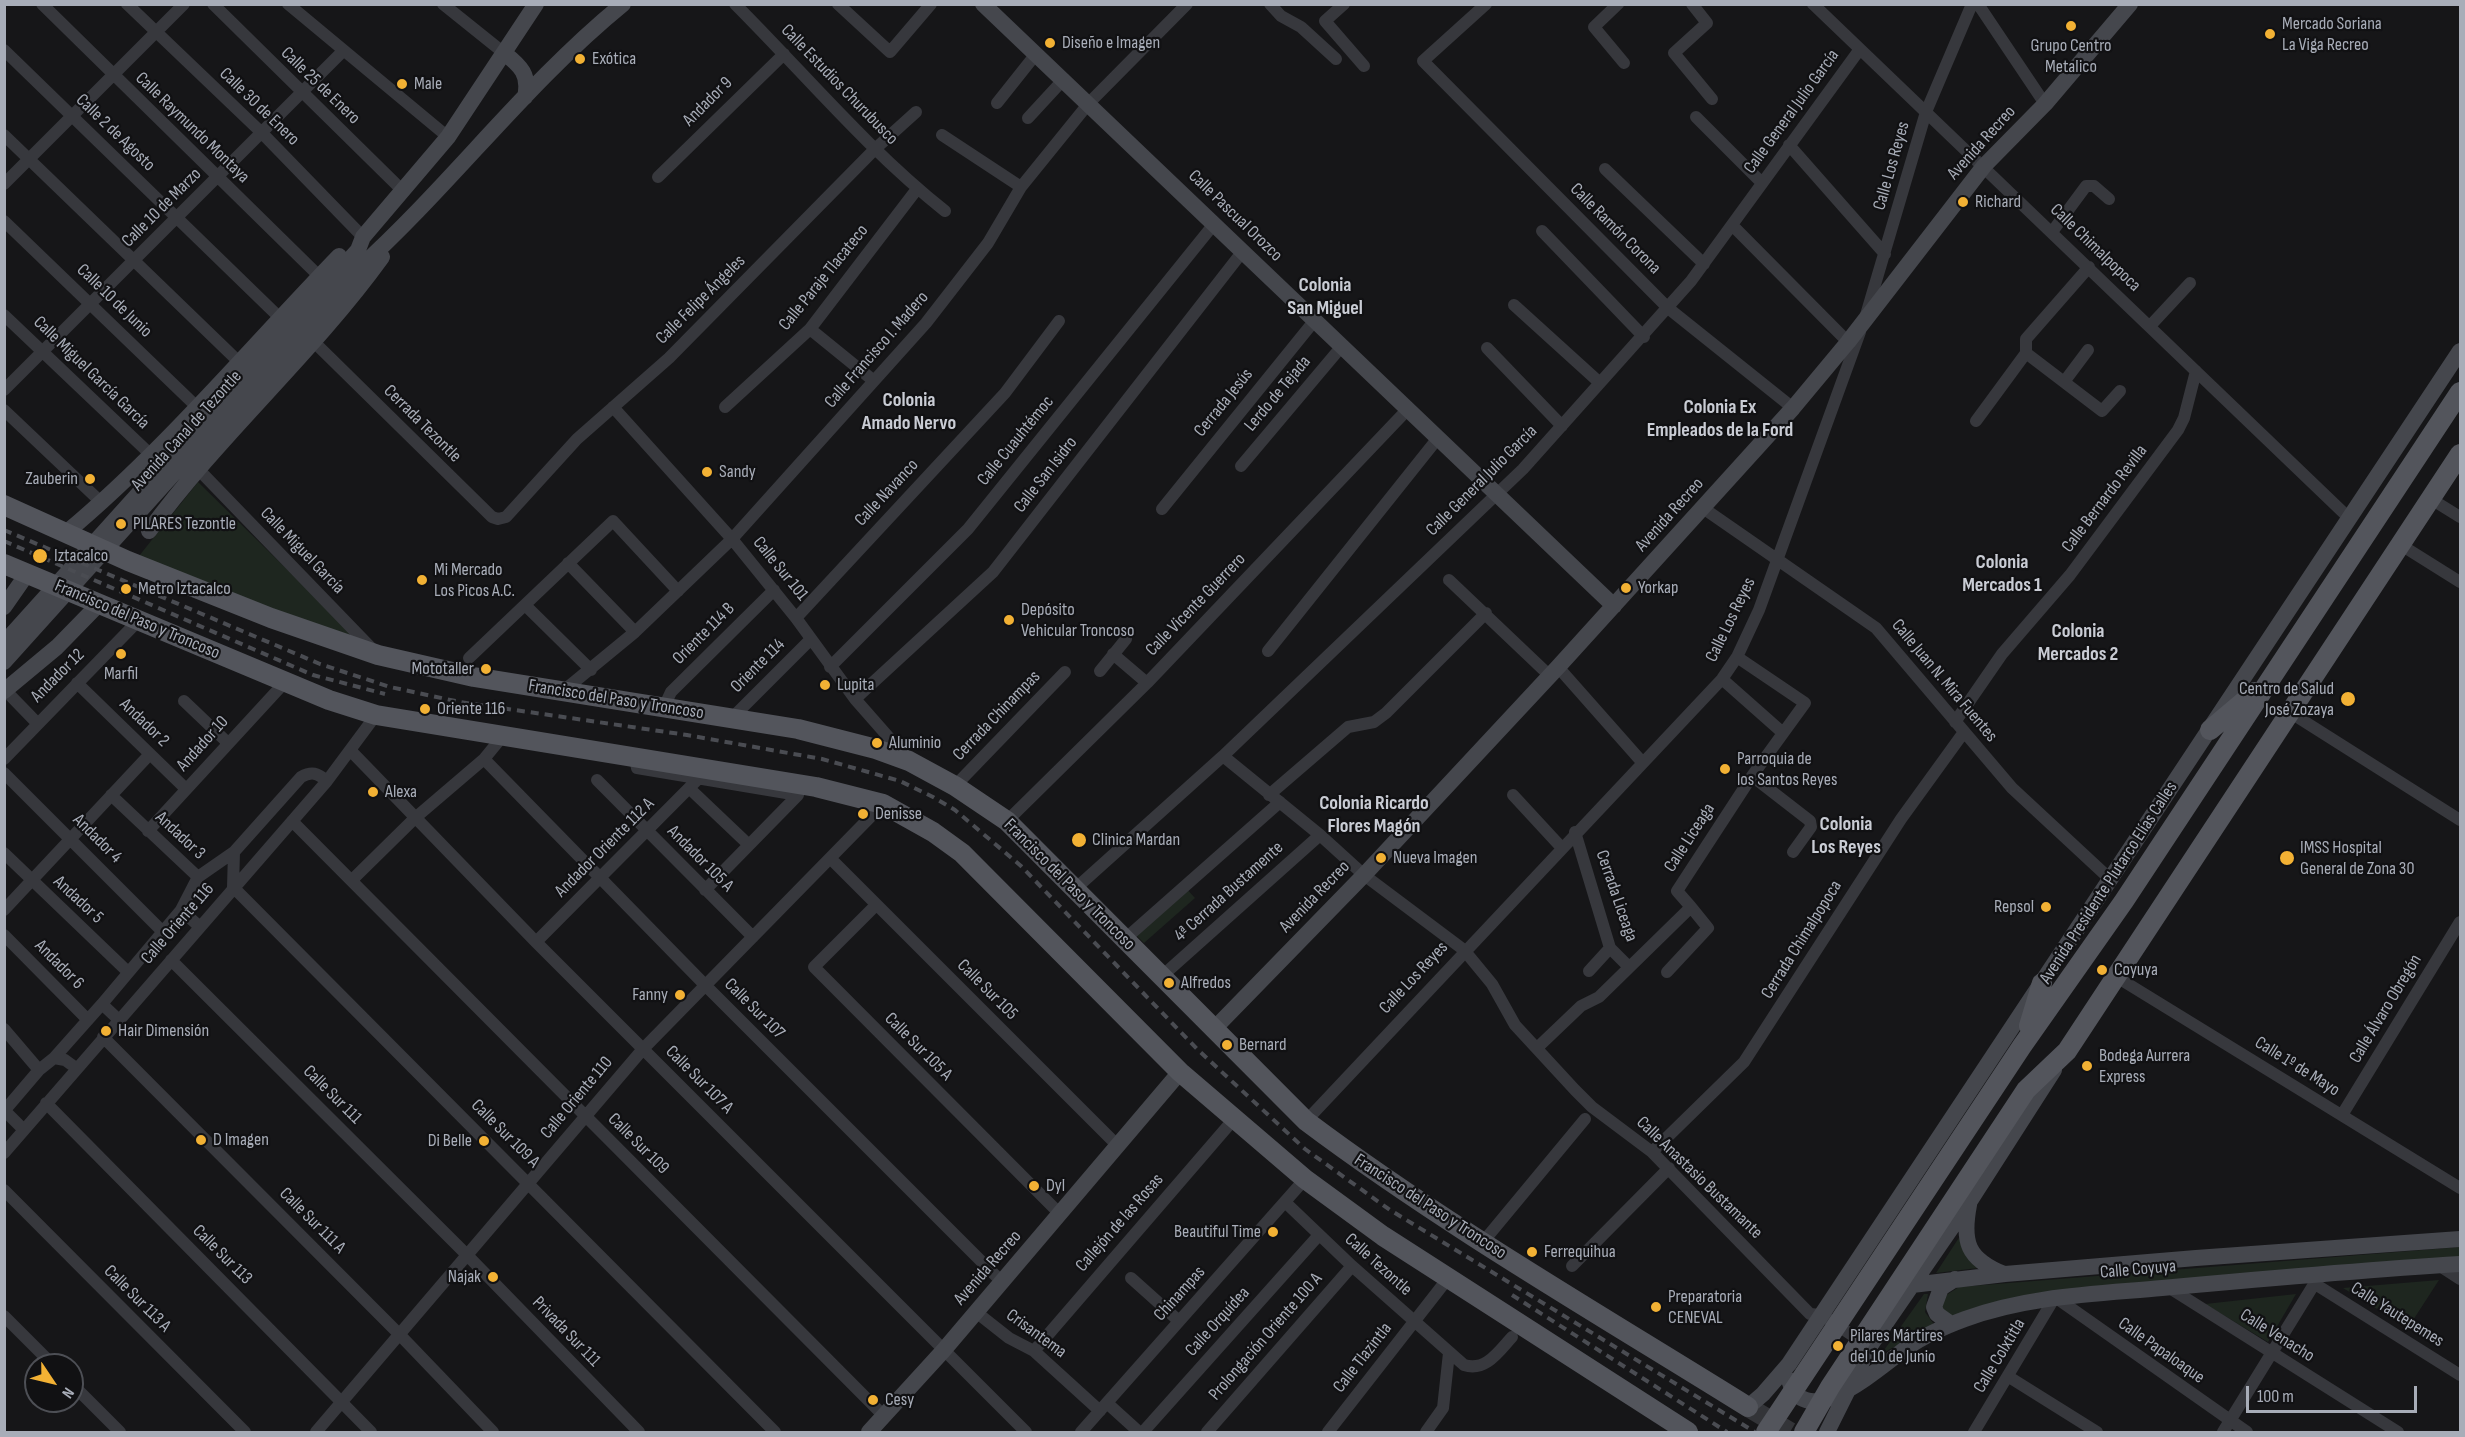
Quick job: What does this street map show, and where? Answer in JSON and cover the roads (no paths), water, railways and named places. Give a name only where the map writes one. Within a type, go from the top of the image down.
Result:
[{"type":"main road","name":"Avenida Presidente Plutarco Elías Calles","points":[[1766,1432],[2017,1053],[2124,901],[2460,392]]},
{"type":"main road","points":[[1804,1432],[1830,1387],[2026,1090],[2067,1051],[2460,454]]},
{"type":"main road","name":"Francisco del Paso y Troncoso","points":[[4,506],[128,561],[271,618],[378,655],[474,677],[664,707],[730,720],[798,729],[909,760],[955,786],[1007,821],[1306,1121],[1350,1154],[1483,1242],[1748,1407]]},
{"type":"main road","name":"Francisco del Paso y Troncoso","points":[[4,564],[330,700],[376,715],[635,758],[752,781],[816,787],[883,804],[933,832],[962,853],[1180,1072],[1305,1179],[1383,1236],[1605,1381],[1688,1432]]},
{"type":"main road","points":[[2210,730],[2271,679]]},
{"type":"main road","points":[[2017,1053],[2042,983]]},
{"type":"street","name":"Calle Raymundo Montaya","points":[[42,4],[319,276]]},
{"type":"street","name":"Calle 30 de Enero","points":[[127,4],[262,133],[363,237]]},
{"type":"street","points":[[4,184],[184,4]]},
{"type":"street","name":"Calle 25 de Enero","points":[[213,4],[403,191]]},
{"type":"street","points":[[288,4],[448,137]]},
{"type":"street","points":[[443,4],[504,53],[526,75],[525,97]]},
{"type":"street","name":"Avenida Canal de Tezontle","points":[[4,662],[193,445],[358,250],[363,237],[448,137],[536,4]]},
{"type":"street","name":"Avenida Canal de Tezontle","points":[[4,643],[358,269],[402,229],[577,44],[623,4]]},
{"type":"street","name":"Calle Estudios Churubusco","points":[[735,4],[876,149],[917,189],[945,211]]},
{"type":"street","points":[[838,4],[890,52],[930,4]]},
{"type":"street","name":"Calle Pascual Orozco","points":[[983,4],[1614,606]]},
{"type":"street","points":[[1270,4],[1281,16],[1301,27],[1336,59]]},
{"type":"street","points":[[1344,4],[1325,21],[1364,66]]},
{"type":"street","name":"Calle Ramón Corona","points":[[1486,4],[1423,61],[1668,308],[1793,408]]},
{"type":"street","points":[[1618,4],[1594,27],[1624,63]]},
{"type":"street","points":[[1692,4],[1707,23],[1674,53],[1712,99]]},
{"type":"street","name":"Calle Chimalpopoca","points":[[1814,4],[2350,519]]},
{"type":"street","name":"Calle Los Reyes","points":[[1306,1121],[1575,832],[1722,679],[1737,657],[1778,561],[1864,322],[1926,112],[1972,4]]},
{"type":"street","points":[[1977,4],[2044,104]]},
{"type":"street","name":"Avenida Recreo","points":[[1213,1030],[1364,875],[1614,606],[1793,408],[1864,322],[1984,166],[2044,104],[2130,4]]},
{"type":"street","name":"Calle Francisco I. Madero","points":[[562,692],[635,632],[732,538],[874,381],[964,275],[988,243],[1021,187],[1089,103],[1185,5]]},
{"type":"street","name":"Calle General Julio García","points":[[1075,890],[1223,756],[1496,493],[1562,426],[1644,337],[1704,264],[1860,49]]},
{"type":"street","name":"Calle 2 de Agosto","points":[[4,50],[279,317]]},
{"type":"street","name":"Calle 10 de Marzo","points":[[4,390],[343,51]]},
{"type":"street","name":"Andador 9","points":[[658,177],[784,54]]},
{"type":"street","points":[[997,103],[1036,54]]},
{"type":"street","points":[[1028,118],[1064,79]]},
{"type":"street","name":"Calle Felipe Ángeles","points":[[511,512],[531,486],[577,439],[669,358],[876,149],[916,112]]},
{"type":"street","points":[[1696,117],[1762,183]]},
{"type":"street","points":[[4,135],[238,361]]},
{"type":"street","points":[[942,135],[1021,187]]},
{"type":"street","points":[[1789,145],[1885,254]]},
{"type":"street","points":[[1605,169],[1704,264]]},
{"type":"street","points":[[2052,232],[2086,186],[2094,186],[2109,199]]},
{"type":"street","name":"Calle Paraje Tlacateco","points":[[725,407],[810,328],[917,189]]},
{"type":"street","name":"Calle 10 de Junio","points":[[4,221],[197,407]]},
{"type":"street","name":"Calle Cuauhtémoc","points":[[830,667],[968,529],[1214,224]]},
{"type":"street","points":[[1732,225],[1848,342]]},
{"type":"street","name":"Avenida Canal de Tezontle","points":[[149,531],[183,488],[368,276],[402,229]]},
{"type":"street","points":[[1542,231],[1644,337]]},
{"type":"street","name":"Avenida Canal de Tezontle","points":[[67,532],[146,463],[279,317],[351,243],[363,237]]},
{"type":"street","name":"Calle San Isidro","points":[[855,699],[993,572],[1243,251]]},
{"type":"street","points":[[1976,422],[2026,353],[2026,339],[2089,267]]},
{"type":"street","points":[[2150,326],[2190,283]]},
{"type":"street","points":[[1514,305],[1600,383]]},
{"type":"street","name":"Calle Miguel García García","points":[[4,315],[43,352],[146,463]]},
{"type":"street","name":"Cerrada Jesús","points":[[1162,509],[1315,320]]},
{"type":"street","name":"Calle Navanco","points":[[796,618],[1005,393],[1059,321]]},
{"type":"street","points":[[810,328],[874,381]]},
{"type":"street","name":"Cerrada Tezontle","points":[[312,340],[492,517],[498,519],[511,512]]},
{"type":"street","name":"Lerdo de Tejada","points":[[1241,466],[1342,346]]},
{"type":"street","points":[[1486,348],[1562,426]]},
{"type":"street","points":[[2064,382],[2088,350]]},
{"type":"street","name":"Avenida Presidente Plutarco Elías Calles","points":[[1748,1407],[1789,1364],[2460,351]]},
{"type":"street","points":[[2026,353],[2102,411],[2120,391]]},
{"type":"street","name":"Calle Bernardo Revilla","points":[[1955,722],[2002,654],[2070,575],[2178,430],[2184,418],[2196,371]]},
{"type":"street","name":"Calle Sur 101","points":[[613,407],[732,538],[796,618],[855,699],[909,760]]},
{"type":"street","points":[[4,410],[102,502]]},
{"type":"street","name":"Calle Vicente Guerrero","points":[[1007,821],[1147,683],[1407,410]]},
{"type":"street","points":[[1268,651],[1438,438]]},
{"type":"street","points":[[146,463],[183,488]]},
{"type":"street","name":"Calle Miguel García","points":[[146,463],[183,488],[378,655]]},
{"type":"street","points":[[2431,499],[2460,518]]},
{"type":"street","name":"Calle Juan N. Mira Fuentes","points":[[1703,508],[1876,628],[2020,796],[2110,879]]},
{"type":"street","points":[[470,658],[613,521],[678,591]]},
{"type":"street","points":[[2401,545],[2460,582]]},
{"type":"street","points":[[568,562],[635,632]]},
{"type":"street","points":[[4,607],[27,574]]},
{"type":"street","points":[[1449,580],[1554,671],[1642,762]]},
{"type":"street","name":"Oriente 114 B","points":[[664,707],[671,692],[774,590]]},
{"type":"street","points":[[37,723],[5,690],[57,647],[99,604]]},
{"type":"street","points":[[525,605],[591,670]]},
{"type":"street","points":[[1125,939],[1348,728],[1374,722],[1386,713],[1486,613]]},
{"type":"street","name":"Andador 12","points":[[4,759],[138,621]]},
{"type":"street","name":"Oriente 114","points":[[730,720],[811,639]]},
{"type":"street","points":[[1100,671],[1126,639]]},
{"type":"street","points":[[1113,654],[1147,683]]},
{"type":"street","name":"Calle Liceaga","points":[[1691,907],[1677,891],[1752,776],[1805,703],[1737,657]]},
{"type":"street","name":"Cerrada Chinampas","points":[[955,786],[1065,672]]},
{"type":"street","points":[[1722,679],[1783,733]]},
{"type":"street","name":"Andador 10","points":[[148,831],[286,681]]},
{"type":"street","name":"Andador 2","points":[[77,683],[186,789]]},
{"type":"street","points":[[183,701],[228,743]]},
{"type":"street","points":[[2291,713],[2460,820]]},
{"type":"street","name":"Calle Oriente 116","points":[[4,1153],[327,781],[376,715]]},
{"type":"street","name":"Cerrada Chimalpopoca","points":[[1652,1152],[1744,1062],[1901,819],[1964,732]]},
{"type":"street","points":[[352,880],[416,818],[484,759],[502,737]]},
{"type":"street","name":"Calle Sur 107 A","points":[[350,750],[536,942],[1026,1432]]},
{"type":"street","points":[[4,910],[150,753]]},
{"type":"street","name":"Calle Anastasio Bustamante","points":[[1223,756],[1320,835],[1364,875],[1464,950],[1492,984],[1515,1025],[1592,1107],[1652,1152],[1669,1168],[1810,1314],[1822,1315],[1870,1347]]},
{"type":"street","points":[[635,758],[637,768],[694,783],[752,781],[798,795],[705,890]]},
{"type":"street","name":"Calle Sur 107","points":[[484,759],[705,985],[1001,1281]]},
{"type":"street","name":"Andador 4","points":[[4,773],[163,932]]},
{"type":"street","points":[[198,877],[234,852],[301,777],[308,773],[317,773],[327,781]]},
{"type":"street","points":[[1752,776],[1810,821],[1811,827],[1793,852]]},
{"type":"street","name":"Andador 105 A","points":[[597,780],[753,937]]},
{"type":"street","points":[[694,783],[749,845]]},
{"type":"street","name":"Andador Oriente 112 A","points":[[536,942],[694,783]]},
{"type":"street","name":"Andador 3","points":[[5,1110],[39,1070],[54,1058],[88,1020],[163,932],[181,910],[198,877],[111,795]]},
{"type":"street","points":[[1513,795],[1561,847]]},
{"type":"street","name":"Calle Oriente 110","points":[[316,1432],[643,1049],[883,804]]},
{"type":"street","name":"Calle Sur 109","points":[[292,821],[884,1416]]},
{"type":"street","name":"Cerrada Liceaga","points":[[1575,832],[1610,948],[1629,967]]},
{"type":"street","name":"4ª Cerrada Bustamente","points":[[1161,977],[1320,835]]},
{"type":"street","points":[[233,887],[234,852]]},
{"type":"street","name":"Andador 5","points":[[4,853],[128,972]]},
{"type":"street","name":"Calle Sur 105","points":[[830,858],[1118,1146]]},
{"type":"street","name":"Calle Sur 109 A","points":[[233,887],[775,1432]]},
{"type":"street","name":"Calle Sur 105 A","points":[[876,905],[814,967],[1060,1214]]},
{"type":"street","points":[[1538,1048],[1581,1006],[1599,997],[1691,907],[1708,928],[1667,972]]},
{"type":"street","points":[[181,910],[200,927]]},
{"type":"street","name":"Calle Álvaro Obregón","points":[[2342,1115],[2460,921]]},
{"type":"street","name":"Andador 6","points":[[4,935],[88,1020]]},
{"type":"street","points":[[1589,971],[1610,948]]},
{"type":"street","name":"Calle Sur 111","points":[[171,960],[468,1256]]},
{"type":"street","name":"Calle 1º de Mayo","points":[[2115,976],[2460,1188]]},
{"type":"street","points":[[102,1004],[119,1020]]},
{"type":"street","points":[[4,1029],[39,1070]]},
{"type":"street","name":"Calle Sur 111 A","points":[[103,1037],[399,1334],[493,1432]]},
{"type":"street","points":[[1827,1432],[1870,1347],[1970,1201],[2067,1051]]},
{"type":"street","points":[[54,1058],[65,1060],[76,1068]]},
{"type":"street","name":"Avenida Recreo","points":[[869,1432],[943,1351],[1180,1072]]},
{"type":"street","name":"Calle Sur 113","points":[[46,1103],[371,1432]]},
{"type":"street","points":[[5,1110],[24,1130]]},
{"type":"street","name":"Callejón de las Rosas","points":[[1034,1351],[1234,1119]]},
{"type":"street","points":[[1483,1242],[1585,1119]]},
{"type":"street","points":[[1572,1266],[1669,1168]]},
{"type":"street","name":"Chinampas","points":[[1081,1432],[1305,1179]]},
{"type":"street","name":"Calle Sur 113 A","points":[[4,1190],[245,1432]]},
{"type":"street","points":[[1970,1201],[1965,1231],[1968,1246],[1983,1264],[2005,1274]]},
{"type":"street","name":"Calle Tezontle","points":[[1285,1202],[1449,1353],[1474,1368],[1493,1358],[1512,1337]]},
{"type":"street","name":"Calle Orquídea","points":[[1141,1432],[1319,1235]]},
{"type":"street","name":"Calle Coyuya","points":[[1912,1285],[2005,1274],[2460,1239]]},
{"type":"street","name":"Privada Sur 111","points":[[468,1256],[639,1432]]},
{"type":"street","name":"Calle Coyuya","points":[[1844,1397],[1910,1345],[1951,1324],[1988,1310],[2055,1297],[2168,1287],[2318,1279],[2460,1264]]},
{"type":"street","name":"Prolongación Oriente 100 A","points":[[1207,1432],[1352,1266]]},
{"type":"street","points":[[2440,1266],[2460,1279]]},
{"type":"street","name":"Calle Tlazintla","points":[[1328,1432],[1449,1277]]},
{"type":"street","points":[[1131,1278],[1179,1321]]},
{"type":"street","points":[[1951,1324],[1937,1314],[1934,1307],[1941,1288],[1955,1279]]},
{"type":"street","points":[[2227,1427],[2318,1279]]},
{"type":"street","name":"Calle Yautepemes","points":[[2318,1279],[2460,1375]]},
{"type":"street","name":"Calle Venacho","points":[[2168,1287],[2271,1355],[2398,1432]]},
{"type":"street","name":"Calle Colxtitla","points":[[1974,1432],[2055,1297]]},
{"type":"street","name":"Calle Papaloaque","points":[[2055,1297],[2227,1427],[2247,1432]]},
{"type":"street","name":"Crisantema","points":[[976,1312],[1009,1338],[1034,1351],[1103,1407],[1141,1432]]},
{"type":"street","points":[[4,1316],[41,1353]]},
{"type":"street","points":[[1426,1432],[1443,1408],[1449,1353]]},
{"type":"street","points":[[1789,1364],[1790,1384],[1802,1399],[1821,1405],[1844,1397]]},
{"type":"street","points":[[2009,1377],[2097,1432]]},
{"type":"street","points":[[84,1396],[120,1432]]},
{"type":"tunnel","points":[[1748,1407],[1790,1432]]},
{"type":"railway","points":[[4,530],[320,664],[390,687],[460,702],[687,735],[822,759],[900,781],[933,797],[955,810],[1021,866],[1197,1049],[1305,1149],[1390,1210],[1755,1432]]},
{"type":"railway","points":[[4,541],[313,675],[385,694]]},
{"type":"railway","points":[[1512,1295],[1727,1432]]},
{"type":"place","name":"Grupo Centro Metalico","points":[[2071,26]]},
{"type":"place","name":"Mercado Soriana La Viga Recreo","points":[[2270,34]]},
{"type":"place","name":"Diseño e Imagen","points":[[1050,43]]},
{"type":"place","name":"Exótica","points":[[580,59]]},
{"type":"place","name":"Male","points":[[402,84]]},
{"type":"place","name":"Richard","points":[[1963,202]]},
{"type":"place","name":"Sandy","points":[[707,472]]},
{"type":"place","name":"Zauberin","points":[[90,479]]},
{"type":"place","name":"PILARES Tezontle","points":[[121,524]]},
{"type":"place","name":"Iztacalco","points":[[40,556]]},
{"type":"place","name":"Mi Mercado Los Picos A.C.","points":[[422,580]]},
{"type":"place","name":"Yorkap","points":[[1626,588]]},
{"type":"place","name":"Metro Iztacalco","points":[[126,589]]},
{"type":"place","name":"Depósito Vehicular Troncoso","points":[[1009,620]]},
{"type":"place","name":"Marfil","points":[[121,654]]},
{"type":"place","name":"Mototaller","points":[[486,669]]},
{"type":"place","name":"Lupita","points":[[825,685]]},
{"type":"place","name":"Centro de Salud José Zozaya","points":[[2348,699]]},
{"type":"place","name":"Oriente 116","points":[[425,709]]},
{"type":"place","name":"Aluminio","points":[[877,743]]},
{"type":"place","name":"Parroquia de los Santos Reyes","points":[[1725,769]]},
{"type":"place","name":"Alexa","points":[[373,792]]},
{"type":"place","name":"Denisse","points":[[863,814]]},
{"type":"place","name":"Clinica Mardan","points":[[1079,840]]},
{"type":"place","name":"Nueva Imagen","points":[[1381,858]]},
{"type":"place","name":"IMSS Hospital General de Zona 30","points":[[2287,858]]},
{"type":"place","name":"Repsol","points":[[2046,907]]},
{"type":"place","name":"Coyuya","points":[[2102,970]]},
{"type":"place","name":"Alfredos","points":[[1169,983]]},
{"type":"place","name":"Fanny","points":[[680,995]]},
{"type":"place","name":"Hair Dimensión","points":[[106,1031]]},
{"type":"place","name":"Bernard","points":[[1227,1045]]},
{"type":"place","name":"Bodega Aurrera Express","points":[[2087,1066]]},
{"type":"place","name":"D Imagen","points":[[201,1140]]},
{"type":"place","name":"Di Belle","points":[[484,1141]]},
{"type":"place","name":"Dyl","points":[[1034,1186]]},
{"type":"place","name":"Beautiful Time","points":[[1273,1232]]},
{"type":"place","name":"Ferrequihua","points":[[1532,1252]]},
{"type":"place","name":"Najak","points":[[493,1277]]},
{"type":"place","name":"Preparatoria CENEVAL","points":[[1656,1307]]},
{"type":"place","name":"Pilares Mártires del 10 de Junio","points":[[1838,1346]]},
{"type":"place","name":"Cesy","points":[[873,1400]]},
{"type":"district","name":"Colonia San Miguel","points":[[1325,298]]},
{"type":"district","name":"Colonia Amado Nervo","points":[[909,412]]},
{"type":"district","name":"Colonia Ex Empleados de la Ford","points":[[1720,420]]},
{"type":"district","name":"Colonia Mercados 1","points":[[2002,574]]},
{"type":"district","name":"Colonia Mercados 2","points":[[2078,644]]},
{"type":"district","name":"Colonia Ricardo Flores Magón","points":[[1374,816]]},
{"type":"district","name":"Colonia Los Reyes","points":[[1846,836]]}]
